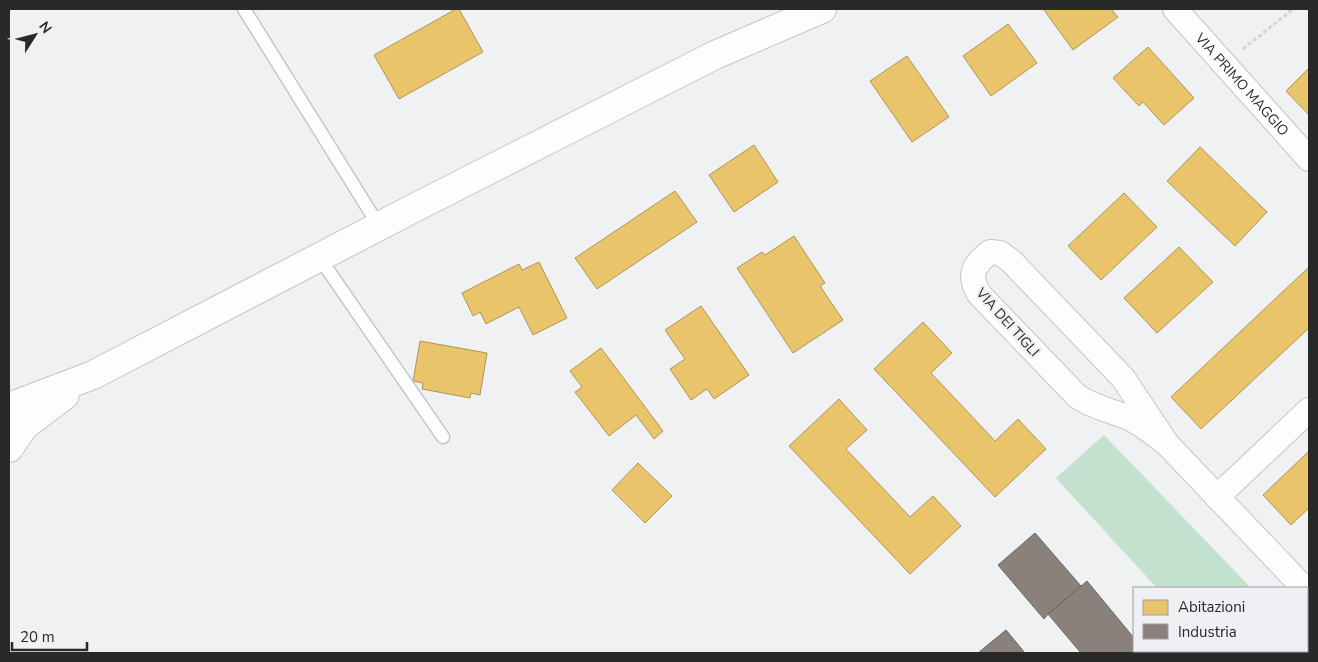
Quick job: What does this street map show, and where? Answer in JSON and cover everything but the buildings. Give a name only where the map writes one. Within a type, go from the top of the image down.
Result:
[{"type":"street","points":[[9,407],[92,375],[715,55],[822,9]]},
{"type":"street","name":"VIA PRIMO MAGGIO","points":[[1175,9],[1309,159]]},
{"type":"street","name":"VIA DEI TIGLI","points":[[1167,444],[1125,416],[1098,407],[1076,396],[979,294],[974,285],[973,272],[979,260],[990,252],[1000,253],[1011,261],[1122,378],[1167,444],[1303,587]]},
{"type":"street","points":[[9,448],[24,426],[92,375]]},
{"type":"street","points":[[1098,407],[1108,404],[1113,400],[1121,389],[1122,378]]},
{"type":"street","points":[[1217,497],[1309,410]]},
{"type":"lane","points":[[244,9],[379,226]]},
{"type":"lane","points":[[319,257],[443,437]]},
{"type":"path","points":[[1238,53],[1293,9]]},
{"type":"green space","points":[[1104,435],[1250,587],[1156,587],[1056,478]]}]
